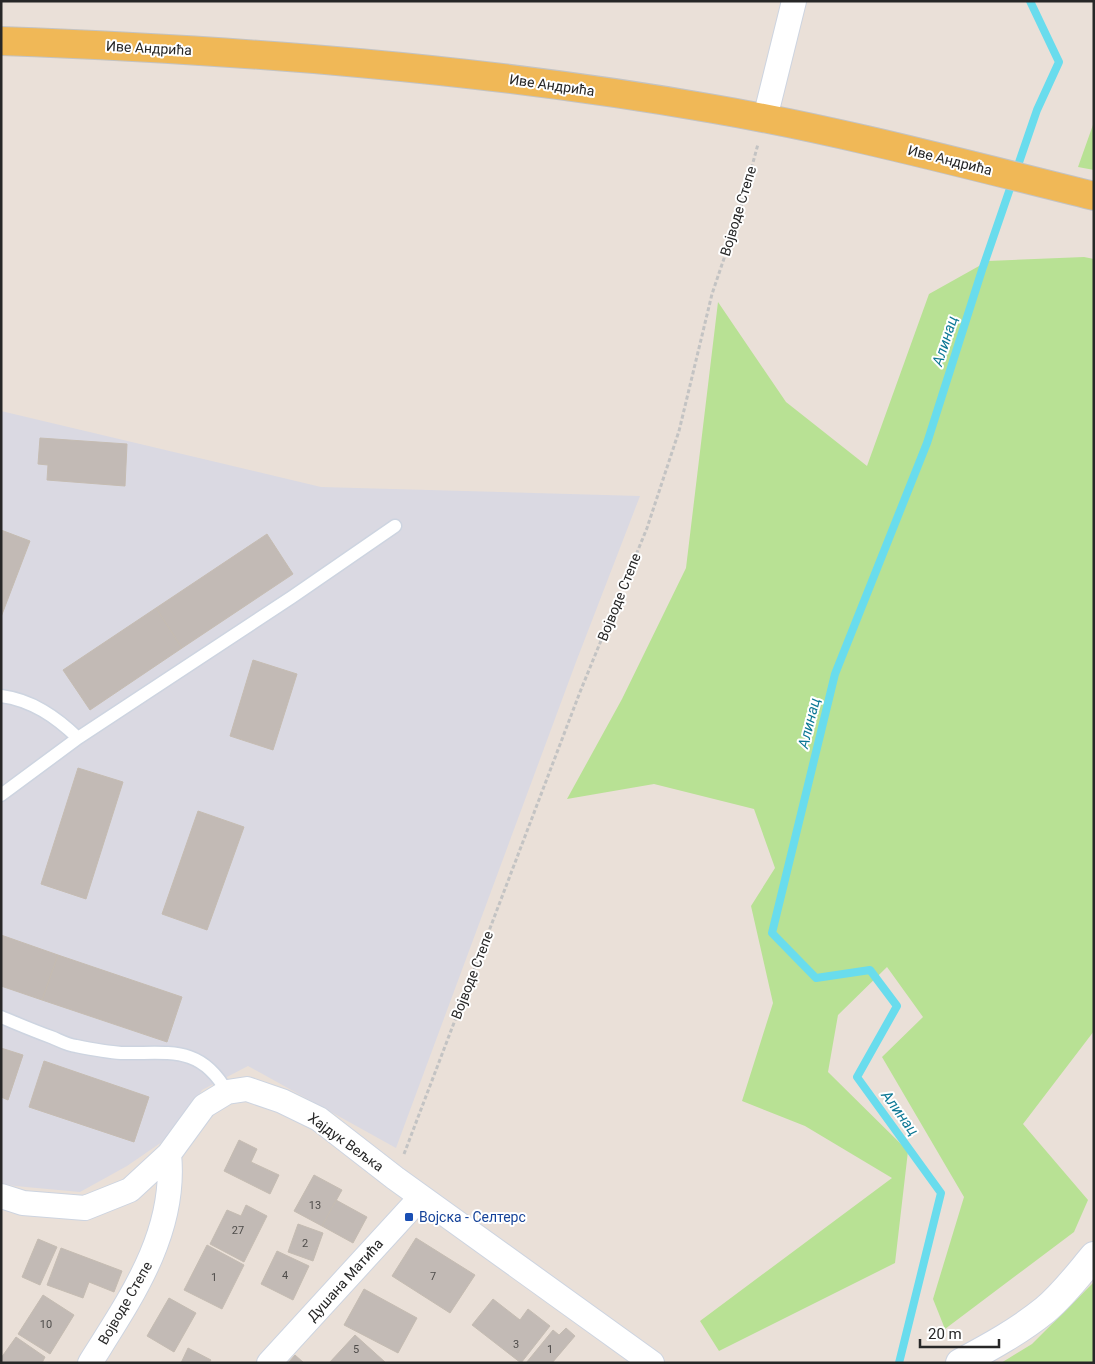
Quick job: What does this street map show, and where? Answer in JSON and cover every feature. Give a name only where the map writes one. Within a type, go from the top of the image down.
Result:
[{"type":"main road","name":"Иве Андрића","points":[[1,41],[224,52],[423,69],[668,101],[842,134],[1094,196]]},
{"type":"main road","points":[[960,1363],[1000,1341],[1046,1309],[1069,1287],[1094,1256]]},
{"type":"street","points":[[765,118],[794,1]]},
{"type":"street","name":"Хајдук Вељка","points":[[1,1196],[24,1203],[85,1208],[130,1190],[169,1154],[204,1106],[227,1092],[247,1089],[282,1100],[319,1119],[395,1178],[652,1363]]},
{"type":"street","name":"Војводе Степе","points":[[90,1363],[132,1294],[154,1250],[170,1195],[171,1170],[169,1154]]},
{"type":"street","name":"Душана Матића","points":[[269,1363],[421,1197]]},
{"type":"lane","points":[[1,795],[78,738],[292,597],[395,526]]},
{"type":"lane","points":[[1,696],[28,703],[46,712],[63,723],[78,738]]},
{"type":"lane","points":[[1,1017],[72,1046],[118,1053],[158,1052],[186,1055],[210,1069],[220,1080],[227,1092]]},
{"type":"path","name":"Војводе Степе","points":[[395,1178],[577,702],[647,528],[679,431],[712,294],[739,214],[765,118]]},
{"type":"shaded area","points":[[1,411],[321,487],[640,496],[576,662],[396,1148],[248,1066],[202,1090],[175,1133],[127,1166],[80,1192],[1,1183]]},
{"type":"green space","points":[[1094,122],[1094,170],[1078,167]]},
{"type":"green space","points":[[1084,257],[1094,259],[1094,1031],[1023,1124],[1088,1200],[1074,1232],[945,1329],[933,1299],[964,1197],[882,1057],[923,1017],[887,967],[838,1015],[828,1072],[908,1151],[895,1263],[719,1351],[700,1321],[892,1178],[805,1126],[742,1101],[773,1003],[751,906],[775,868],[754,809],[654,784],[567,799],[622,699],[686,568],[718,302],[786,402],[867,466],[929,294],[988,261]]},
{"type":"green space","points":[[1094,1282],[1094,1363],[1001,1363],[1032,1344]]},
{"type":"building","points":[[40,438],[127,444],[125,486],[47,480],[48,465],[38,464]]},
{"type":"building","points":[[1,530],[30,541],[1,617]]},
{"type":"building","points":[[267,534],[293,574],[182,648],[156,608]]},
{"type":"building","points":[[156,608],[182,648],[90,710],[63,670]]},
{"type":"building","points":[[253,660],[297,674],[273,750],[230,736]]},
{"type":"building","points":[[78,768],[123,782],[86,899],[41,884]]},
{"type":"building","points":[[198,811],[244,827],[207,930],[162,914]]},
{"type":"building","points":[[1,935],[58,955],[42,1000],[1,986]]},
{"type":"building","points":[[58,955],[182,997],[167,1042],[42,1000]]},
{"type":"building","points":[[1,1048],[23,1055],[8,1100],[1,1097]]},
{"type":"building","points":[[44,1061],[149,1097],[134,1142],[29,1107]]},
{"type":"building","points":[[239,1140],[257,1149],[251,1162],[279,1175],[270,1194],[224,1171]]},
{"type":"building","points":[[314,1175],[342,1190],[322,1226],[294,1211]]},
{"type":"building","points":[[336,1200],[367,1217],[353,1243],[322,1226]]},
{"type":"building","points":[[246,1205],[267,1216],[244,1262],[210,1244],[227,1210],[241,1216]]},
{"type":"building","points":[[298,1224],[323,1233],[313,1261],[288,1252]]},
{"type":"building","points":[[416,1238],[475,1275],[450,1313],[392,1276]]},
{"type":"building","points":[[38,1239],[57,1247],[40,1285],[22,1277]]},
{"type":"building","points":[[207,1245],[244,1265],[222,1309],[184,1290]]},
{"type":"building","points":[[61,1248],[122,1271],[114,1292],[89,1282],[83,1298],[47,1285]]},
{"type":"building","points":[[277,1251],[309,1266],[293,1300],[261,1284]]},
{"type":"building","points":[[364,1289],[417,1318],[398,1353],[344,1325]]},
{"type":"building","points":[[43,1295],[74,1315],[50,1354],[18,1334]]},
{"type":"building","points":[[169,1298],[196,1313],[174,1352],[147,1336]]},
{"type":"building","points":[[493,1299],[520,1320],[528,1309],[550,1326],[521,1363],[472,1325]]},
{"type":"building","points":[[566,1328],[575,1336],[552,1363],[526,1363],[553,1330],[559,1335]]},
{"type":"building","points":[[355,1335],[385,1362],[330,1362]]},
{"type":"building","points":[[16,1337],[45,1357],[42,1363],[1,1363],[1,1358]]},
{"type":"building","points":[[188,1348],[211,1360],[209,1363],[181,1363]]},
{"type":"building","points":[[295,1355],[304,1363],[288,1363]]},
{"type":"waterway","name":"Алинац","points":[[899,1363],[941,1193],[857,1077],[897,1006],[870,970],[816,978],[772,933],[835,674],[927,443],[982,270],[1037,110],[1059,62],[1030,1]]},
{"type":"place","name":"Војска - Селтерс","points":[[409,1217]]}]
